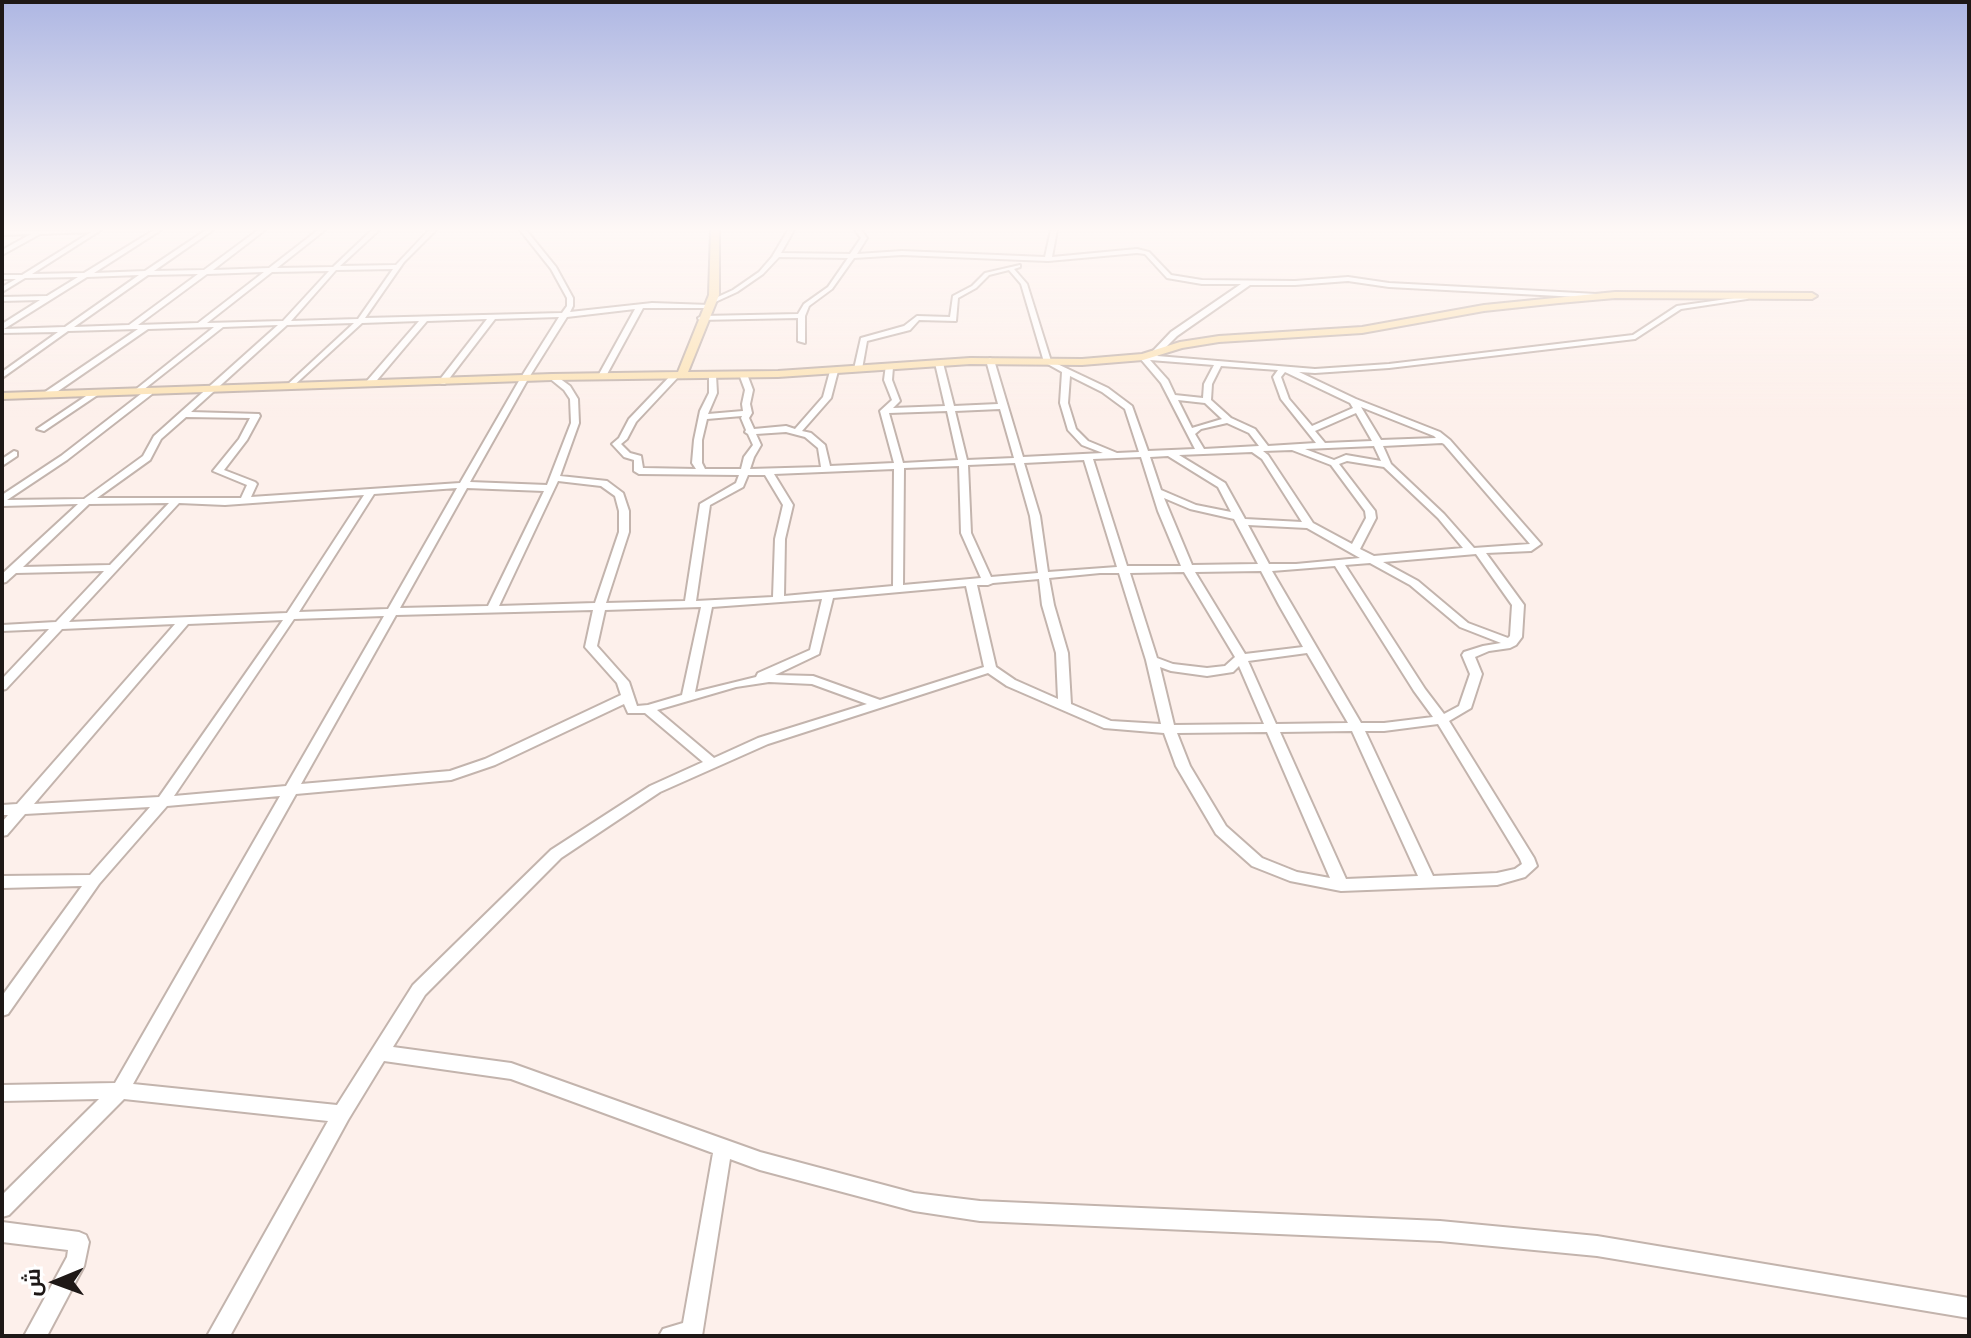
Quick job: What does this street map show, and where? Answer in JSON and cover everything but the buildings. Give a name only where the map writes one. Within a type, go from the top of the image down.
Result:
[{"type":"main road","points":[[679,375],[714,292]]},
{"type":"main road","points":[[2,396],[552,377],[834,371],[990,360],[1048,362],[1143,357],[1180,345],[1219,339],[1362,330],[1484,308],[1600,296],[1812,296]]},
{"type":"street","points":[[2,329],[58,292]]},
{"type":"street","points":[[2,376],[117,292]]},
{"type":"street","points":[[131,327],[179,292]]},
{"type":"street","points":[[200,325],[241,292]]},
{"type":"street","points":[[2,580],[87,501],[147,458],[157,438],[285,323],[313,292]]},
{"type":"street","points":[[290,387],[360,321],[380,292]]},
{"type":"street","points":[[2,1208],[120,1091],[571,301],[568,292]]},
{"type":"street","points":[[2,329],[65,330],[563,315],[710,304],[732,292]]},
{"type":"street","points":[[802,341],[801,316],[806,305],[822,292]]},
{"type":"street","points":[[858,369],[864,340],[907,328],[917,318],[953,319],[955,297],[964,292]]},
{"type":"street","points":[[1027,292],[1048,362],[1105,390],[1129,408],[1157,492],[1188,569],[1241,658],[1341,885]]},
{"type":"street","points":[[1155,354],[1190,322],[1234,292]]},
{"type":"street","points":[[1532,292],[1600,296]]},
{"type":"street","points":[[1143,357],[1338,371],[1635,337],[1679,307],[1755,297]]},
{"type":"street","points":[[2,299],[49,298]]},
{"type":"street","points":[[602,376],[640,307]]},
{"type":"street","points":[[702,318],[801,316]]},
{"type":"street","points":[[442,382],[493,317]]},
{"type":"street","points":[[369,384],[425,319]]},
{"type":"street","points":[[2,501],[64,458],[221,325]]},
{"type":"street","points":[[48,394],[146,327]]},
{"type":"street","points":[[1143,357],[1156,369],[1201,452]]},
{"type":"street","points":[[990,360],[1035,516],[1048,605],[1062,653],[1065,707]]},
{"type":"street","points":[[1207,401],[1208,384],[1219,362]]},
{"type":"street","points":[[939,363],[963,461],[966,533],[988,582]]},
{"type":"street","points":[[884,411],[896,401],[888,380],[889,367]]},
{"type":"street","points":[[2,628],[778,600],[898,587],[971,584],[1121,570],[1265,568],[1531,548],[1536,544],[1444,440],[1355,405],[1284,368]]},
{"type":"street","points":[[1284,368],[1277,377],[1285,399],[1322,445]]},
{"type":"street","points":[[798,430],[827,398],[834,371]]},
{"type":"street","points":[[1066,371],[1064,403],[1072,430],[1093,447],[1122,457]]},
{"type":"street","points":[[690,602],[705,504],[740,485],[757,445],[745,418],[749,390],[743,374]]},
{"type":"street","points":[[679,375],[632,421],[623,439],[616,444],[627,455],[638,458],[639,471],[701,469],[768,472],[1444,440]]},
{"type":"street","points":[[701,469],[697,463],[703,417],[713,393],[712,375]]},
{"type":"street","points":[[492,609],[552,483],[575,423],[576,409],[567,388],[552,377]]},
{"type":"street","points":[[41,429],[98,392]]},
{"type":"street","points":[[1173,397],[1207,401],[1228,420],[1252,431],[1259,449],[1309,525]]},
{"type":"street","points":[[1311,430],[1355,405]]},
{"type":"street","points":[[971,584],[990,669],[1011,683],[1109,725],[1274,730],[1357,728],[1442,720],[1465,708],[1476,674],[1468,655],[1512,643],[1516,637],[1518,605],[1475,551],[1387,465],[1355,405]]},
{"type":"street","points":[[884,411],[1004,406]]},
{"type":"street","points":[[884,411],[899,466],[898,587]]},
{"type":"street","points":[[703,417],[748,413]]},
{"type":"street","points":[[185,414],[256,416],[243,440],[218,471],[252,484],[245,501]]},
{"type":"street","points":[[1190,433],[1198,427],[1228,420]]},
{"type":"street","points":[[749,432],[798,430],[822,447],[826,468]]},
{"type":"street","points":[[1288,446],[1334,463],[1370,511],[1371,518],[1355,548]]},
{"type":"street","points":[[2,463],[14,454]]},
{"type":"street","points":[[1169,454],[1222,485],[1265,568],[1357,728],[1427,880]]},
{"type":"street","points":[[1334,463],[1346,458],[1387,465]]},
{"type":"street","points":[[1088,459],[1152,660],[1169,729],[1183,766],[1221,830],[1257,862],[1295,877],[1341,885],[1497,879],[1520,873],[1530,866],[1442,720],[1420,691],[1338,562]]},
{"type":"street","points":[[768,472],[788,505],[780,539],[778,600]]},
{"type":"street","points":[[2,501],[245,501],[466,485],[604,483],[620,495],[624,532],[600,606],[591,647],[623,682],[632,710],[648,709],[753,680],[815,652],[828,596]]},
{"type":"street","points":[[2,1009],[94,880],[163,802],[291,616],[371,492]]},
{"type":"street","points":[[1157,492],[1193,507],[1240,520],[1309,525],[1414,583],[1464,625],[1512,643]]},
{"type":"street","points":[[2,686],[177,500]]},
{"type":"street","points":[[12,570],[114,568]]},
{"type":"street","points":[[687,699],[707,603]]},
{"type":"street","points":[[2,831],[185,620]]},
{"type":"street","points":[[1152,660],[1171,667],[1207,672],[1229,669],[1241,658],[1312,649]]},
{"type":"street","points":[[218,1336],[342,1114],[419,990],[556,854],[655,789],[763,741],[990,669]]},
{"type":"street","points":[[753,680],[813,680],[877,703]]},
{"type":"street","points":[[2,810],[163,802],[451,775],[490,762],[626,698]]},
{"type":"street","points":[[648,709],[713,764]]},
{"type":"street","points":[[2,882],[94,880]]},
{"type":"street","points":[[380,1053],[511,1071],[723,1147],[852,1187],[914,1202],[980,1211],[1440,1231],[1597,1246],[1969,1308]]},
{"type":"street","points":[[2,1093],[120,1091],[342,1114]]},
{"type":"street","points":[[684,1335],[723,1147]]},
{"type":"street","points":[[2,1232],[79,1242],[77,1259],[35,1336]]}]
